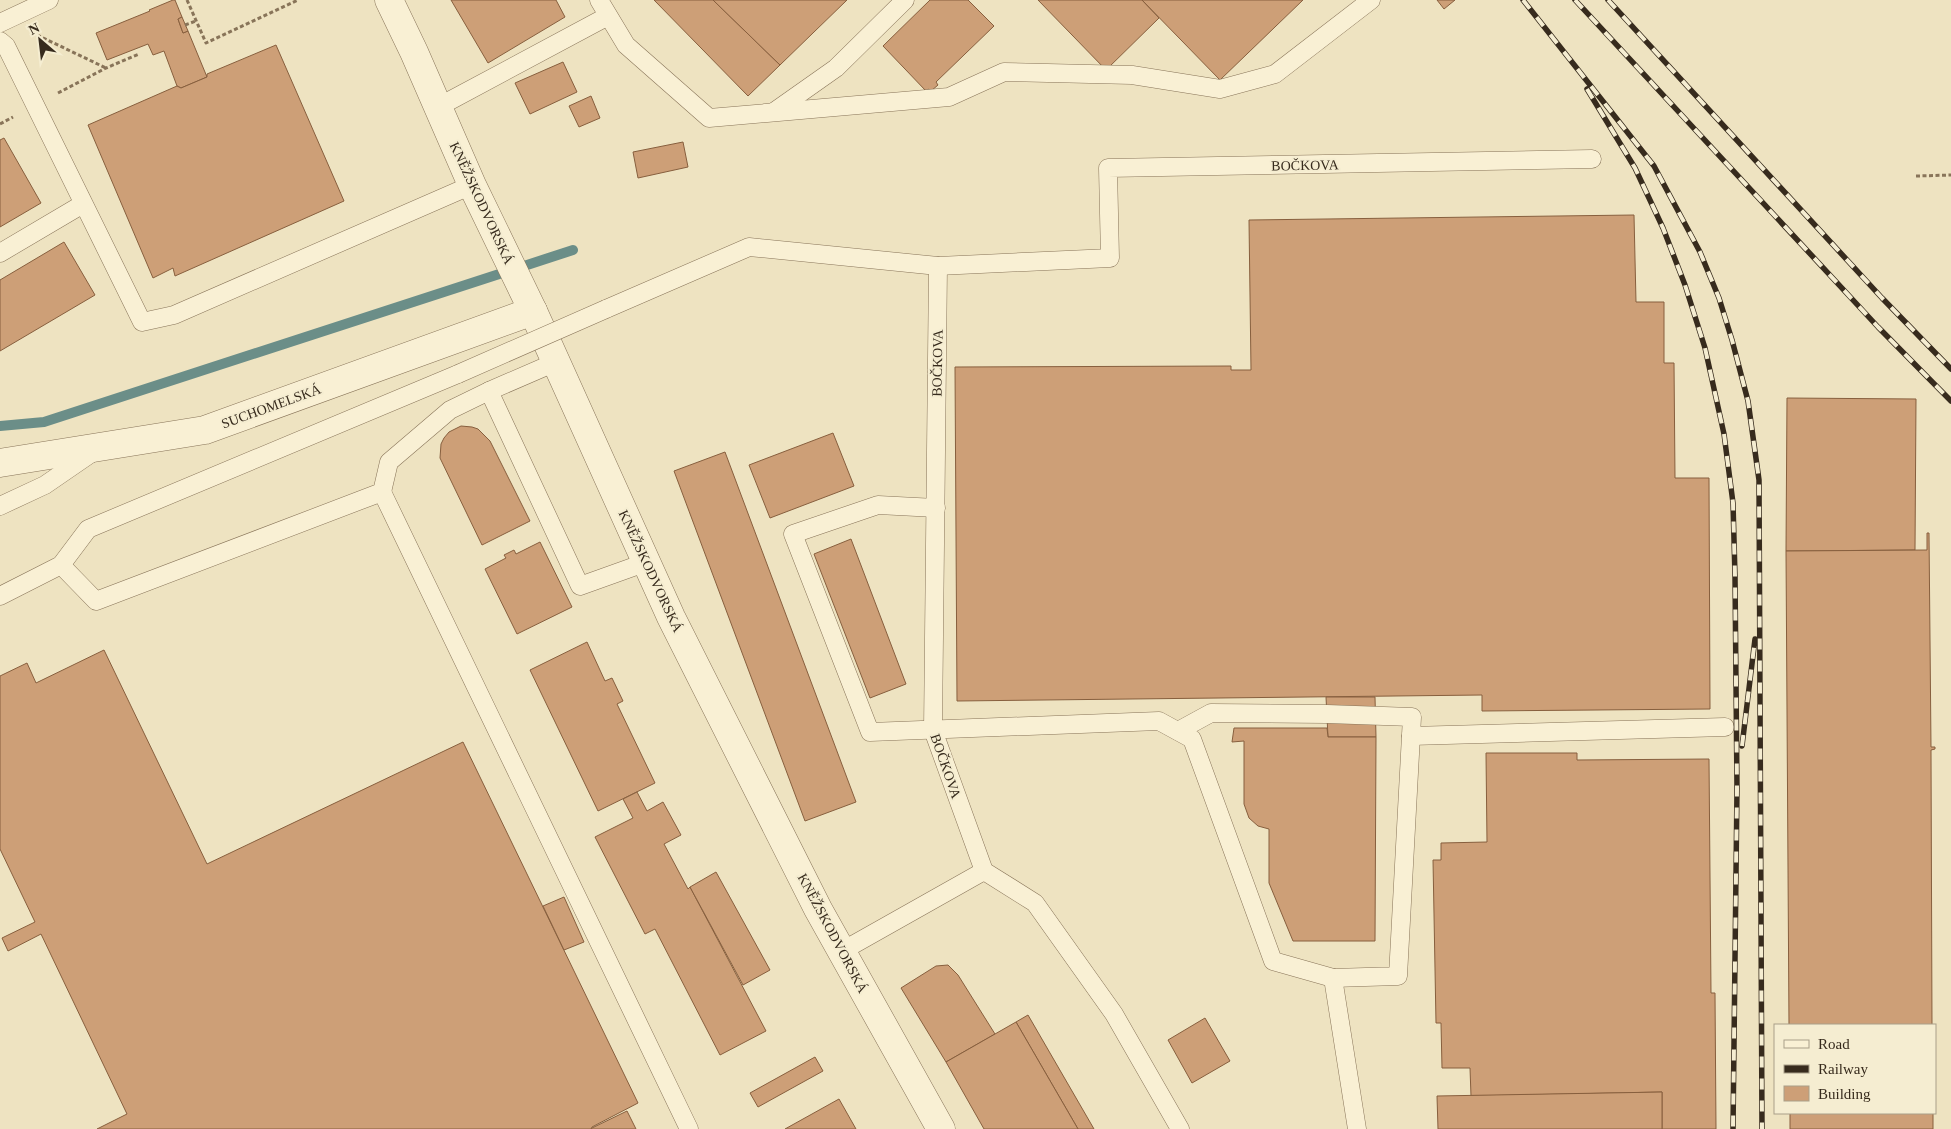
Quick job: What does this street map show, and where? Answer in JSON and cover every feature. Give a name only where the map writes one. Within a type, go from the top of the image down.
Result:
[{"type":"street","name":"KNĚŽSKODVORSKÁ","points":[[389,0],[472,185],[533,311],[680,635],[818,909],[941,1129]]},
{"type":"street","name":"SUCHOMELSKÁ","points":[[0,463],[204,430],[533,311]]},
{"type":"lane","points":[[3,22],[48,0]]},
{"type":"lane","points":[[599,0],[626,45],[709,118],[949,97],[1004,72],[1132,74],[1220,89],[1276,74],[1371,0]]},
{"type":"lane","points":[[772,113],[836,68],[906,0]]},
{"type":"lane","points":[[438,107],[608,16]]},
{"type":"lane","points":[[0,41],[6,46],[142,322],[174,316],[472,185]]},
{"type":"lane","name":"BOČKOVA","points":[[984,872],[933,730],[938,266],[1110,258],[1108,168],[1592,159]]},
{"type":"lane","points":[[0,253],[83,204]]},
{"type":"lane","points":[[0,596],[61,565],[88,529],[458,374],[749,247],[938,266]]},
{"type":"lane","points":[[556,362],[488,391],[450,410],[389,462],[382,492],[689,1129]]},
{"type":"lane","points":[[488,391],[580,586],[647,562]]},
{"type":"lane","points":[[0,506],[45,486],[100,447]]},
{"type":"lane","points":[[61,565],[96,601],[382,492]]},
{"type":"lane","points":[[936,508],[878,505],[793,534],[870,732],[1159,721],[1192,739],[1273,962],[1333,978],[1398,976],[1412,717],[1211,713],[1178,731]]},
{"type":"lane","points":[[1411,736],[1725,727]]},
{"type":"lane","points":[[842,951],[984,872],[1035,903],[1114,1014],[1180,1129]]},
{"type":"lane","points":[[1333,978],[1357,1129]]},
{"type":"path","points":[[187,0],[206,43],[298,0]]},
{"type":"path","points":[[185,25],[196,21]]},
{"type":"path","points":[[3,22],[106,68]]},
{"type":"path","points":[[35,105],[106,68],[139,54]]},
{"type":"path","points":[[1916,176],[1951,175]]},
{"type":"building","points":[[175,0],[182,17],[178,19],[183,33],[188,31],[207,77],[181,88],[177,86],[164,51],[153,55],[148,44],[107,60],[96,33]]},
{"type":"building","points":[[451,0],[556,0],[565,17],[488,63]]},
{"type":"building","points":[[654,0],[713,0],[780,65],[748,96]]},
{"type":"building","points":[[713,0],[847,0],[780,65]]},
{"type":"building","points":[[930,0],[968,0],[994,26],[936,82],[938,85],[931,91],[929,89],[926,91],[883,46]]},
{"type":"building","points":[[1038,0],[1142,0],[1159,18],[1106,70]]},
{"type":"building","points":[[1142,0],[1303,0],[1220,80]]},
{"type":"building","points":[[1437,0],[1455,0],[1444,9]]},
{"type":"building","points":[[182,17],[188,31],[183,33],[178,19]]},
{"type":"building","points":[[276,45],[344,201],[175,276],[173,268],[153,278],[88,125],[177,86],[181,88],[207,77],[207,74]]},
{"type":"building","points":[[563,62],[577,92],[530,114],[515,83]]},
{"type":"building","points":[[591,96],[600,118],[579,127],[569,106]]},
{"type":"building","points":[[4,138],[41,203],[0,227],[0,140]]},
{"type":"building","points":[[683,142],[688,167],[638,178],[633,152]]},
{"type":"building","points":[[1634,215],[1636,302],[1664,302],[1664,363],[1674,363],[1675,478],[1709,478],[1710,709],[1482,711],[1482,695],[957,701],[955,367],[1231,366],[1231,370],[1251,370],[1249,220]]},
{"type":"building","points":[[64,242],[95,295],[0,351],[0,280]]},
{"type":"building","points":[[1787,398],[1916,399],[1915,550],[1786,551]]},
{"type":"building","points":[[461,426],[478,429],[490,441],[530,521],[482,545],[440,458],[441,444],[444,438],[449,432]]},
{"type":"building","points":[[833,433],[854,486],[770,518],[749,465]]},
{"type":"building","points":[[725,452],[856,802],[805,821],[674,471]]},
{"type":"building","points":[[1927,533],[1929,533],[1931,747],[1935,747],[1935,749],[1931,750],[1932,1024],[1789,1024],[1786,551],[1927,550]]},
{"type":"building","points":[[851,539],[906,684],[870,698],[814,554]]},
{"type":"building","points":[[540,542],[572,607],[517,634],[485,569],[506,558],[504,555],[514,550],[516,554]]},
{"type":"building","points":[[587,642],[605,681],[612,678],[623,701],[617,704],[655,783],[598,811],[530,670]]},
{"type":"building","points":[[104,650],[207,864],[463,742],[638,1103],[591,1129],[97,1129],[127,1114],[41,934],[8,951],[2,938],[35,922],[0,849],[0,676],[27,663],[36,683]]},
{"type":"building","points":[[1326,697],[1375,697],[1376,737],[1328,737]]},
{"type":"building","points":[[1234,728],[1327,728],[1328,737],[1376,737],[1375,941],[1293,941],[1269,883],[1269,829],[1258,826],[1249,818],[1244,804],[1244,741],[1232,742]]},
{"type":"building","points":[[1486,753],[1577,753],[1577,760],[1709,759],[1711,993],[1715,993],[1716,1129],[1662,1129],[1662,1092],[1471,1096],[1470,1068],[1442,1068],[1441,1023],[1436,1023],[1433,860],[1441,860],[1441,843],[1487,842]]},
{"type":"building","points":[[637,792],[647,811],[663,802],[681,835],[664,844],[688,889],[690,887],[766,1031],[720,1055],[655,929],[645,934],[595,837],[633,818],[623,799]]},
{"type":"building","points":[[716,872],[770,970],[743,985],[690,887]]},
{"type":"building","points":[[564,897],[584,942],[564,950],[543,906]]},
{"type":"building","points":[[948,965],[958,975],[995,1034],[946,1062],[901,988],[936,966]]},
{"type":"building","points":[[1028,1015],[1094,1129],[1078,1129],[1016,1022]]},
{"type":"building","points":[[1205,1018],[1230,1061],[1192,1083],[1168,1040]]},
{"type":"building","points":[[1016,1022],[1078,1129],[984,1129],[946,1062]]},
{"type":"building","points":[[815,1057],[823,1071],[758,1107],[750,1093]]},
{"type":"building","points":[[1662,1092],[1662,1129],[1438,1129],[1437,1096]]},
{"type":"building","points":[[839,1099],[856,1129],[785,1129]]},
{"type":"building","points":[[627,1111],[636,1129],[591,1129],[592,1128]]},
{"type":"building","points":[[1790,1114],[1933,1114],[1933,1129],[1790,1129]]},
{"type":"waterway","points":[[0,426],[44,422],[573,250]]},
{"type":"railway","points":[[1523,0],[1654,166],[1700,252],[1719,298],[1748,401],[1759,480],[1762,1129]]},
{"type":"railway","points":[[1575,0],[1878,327],[1951,401]]},
{"type":"railway","points":[[1608,0],[1882,298],[1951,369]]},
{"type":"railway","points":[[1587,89],[1635,168],[1663,228],[1685,285],[1705,348],[1724,434],[1733,503],[1735,576],[1737,789],[1733,1129]]},
{"type":"railway","points":[[1742,746],[1755,639]]}]
